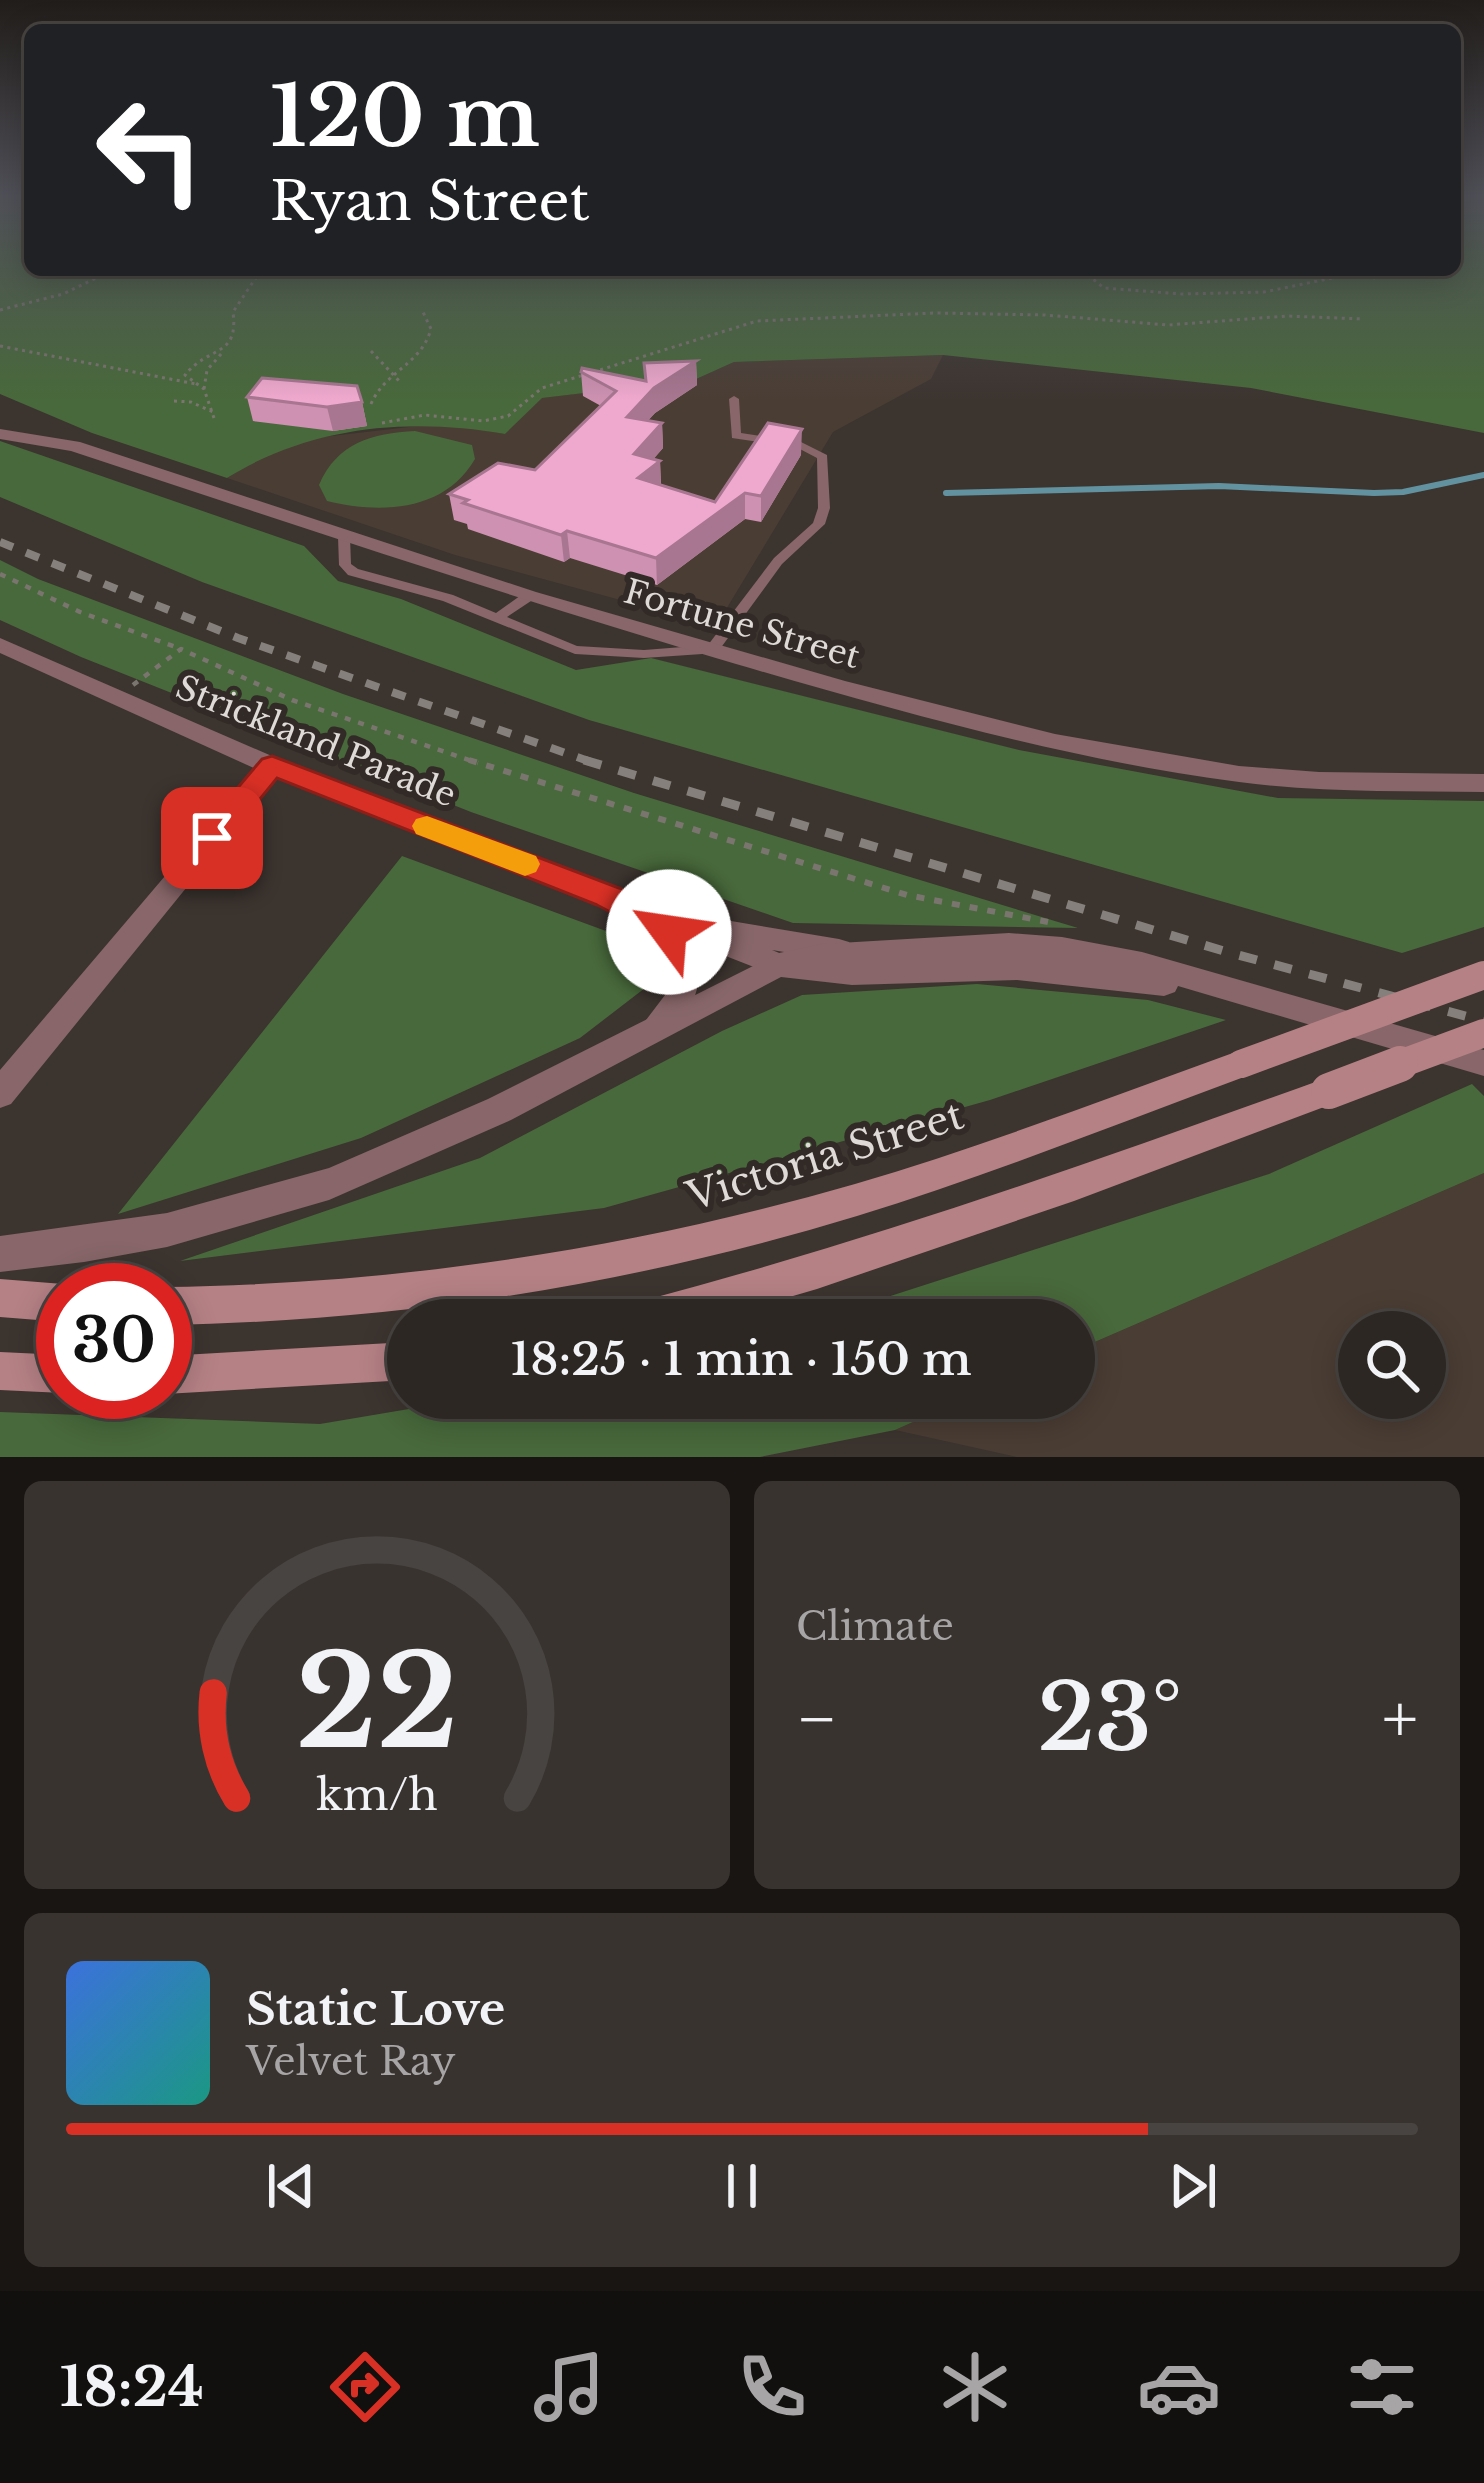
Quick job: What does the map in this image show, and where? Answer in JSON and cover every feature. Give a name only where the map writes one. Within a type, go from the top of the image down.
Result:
[{"type":"main road","name":"Victoria Street","points":[[192,1305],[294,1303],[454,1287],[699,1243],[859,1198],[1484,975]]},
{"type":"main road","points":[[725,1299],[942,1234],[1484,1033]]},
{"type":"main road","points":[[0,1298],[36,1301]]},
{"type":"main road","points":[[192,1374],[387,1363]]},
{"type":"main road","points":[[0,1371],[36,1373]]},
{"type":"street","name":"Fortune Street","points":[[0,434],[74,446],[529,596],[871,696],[1139,759],[1319,781],[1484,783]]},
{"type":"street","name":"Strickland Parade","points":[[0,645],[272,766],[779,965],[846,977],[971,967],[1071,972],[1276,1005]]},
{"type":"street","points":[[0,1094],[272,766]]},
{"type":"street","name":"Strickland Parade","points":[[608,897],[745,937],[814,948],[1009,944],[1062,948],[1157,968],[1484,1063]]},
{"type":"street","points":[[638,910],[674,939],[687,977],[673,1010],[641,1035]]},
{"type":"street","name":"Strickland Parade","points":[[779,965],[869,950]]},
{"type":"street","points":[[0,1254],[176,1230],[332,1183],[779,965]]},
{"type":"lane","points":[[344,537],[345,565],[353,572],[425,590],[575,650],[644,654],[709,650],[778,561],[812,532],[824,508],[823,457],[801,445],[736,436],[734,399]]},
{"type":"lane","points":[[499,617],[529,596]]},
{"type":"path","points":[[0,310],[63,294],[100,276]]},
{"type":"path","points":[[174,401],[191,402],[214,415],[204,388],[207,370],[236,335],[233,312],[257,276]]},
{"type":"path","points":[[1088,276],[1113,290],[1217,294],[1262,292],[1324,276]]},
{"type":"path","points":[[1363,276],[1375,278]]},
{"type":"path","points":[[371,404],[379,384],[417,362],[428,343],[431,329],[423,311]]},
{"type":"path","points":[[382,423],[429,416],[472,423],[502,421],[528,405],[542,388],[757,320],[935,313],[1168,325],[1255,317],[1364,319]]},
{"type":"path","points":[[0,346],[196,384]]},
{"type":"path","points":[[204,388],[185,375],[224,350]]},
{"type":"path","points":[[371,351],[400,383]]},
{"type":"path","points":[[0,574],[292,700],[475,762],[907,895],[1055,924]]},
{"type":"path","points":[[118,697],[181,649]]},
{"type":"shaded area","points":[[943,355],[931,379],[833,432],[716,626],[455,555],[227,478],[269,452],[314,438],[444,423],[505,434],[541,398],[694,380],[734,362]]},
{"type":"shaded area","points":[[1484,1173],[1484,1457],[1017,1457],[895,1430],[920,1419],[1095,1419],[1095,1342]]},
{"type":"green space","points":[[0,265],[24,265],[24,276],[1461,276],[1461,265],[1484,265],[1484,433],[1251,388],[943,355],[734,362],[694,380],[542,398],[505,434],[433,426],[362,430],[292,447],[227,478],[92,433],[0,394]]},
{"type":"green space","points":[[415,431],[472,445],[475,459],[446,490],[410,505],[369,507],[327,501],[319,485],[346,450],[384,434]]},
{"type":"green space","points":[[0,441],[304,546],[338,581],[401,599],[576,670],[651,658],[1019,750],[1278,798],[1484,801],[1484,927],[1402,953],[589,720],[202,582],[0,497]]},
{"type":"green space","points":[[0,560],[38,579],[343,694],[634,793],[1078,928],[793,923],[471,812],[81,657],[0,620]]},
{"type":"green space","points":[[402,856],[644,945],[645,988],[580,1038],[361,1138],[118,1214]]},
{"type":"green space","points":[[977,984],[1148,1000],[1226,1020],[990,1100],[604,1208],[180,1261],[480,1158],[722,1031],[802,995]]},
{"type":"green space","points":[[1472,1084],[1484,1096],[1484,1173],[1095,1342],[1095,1299],[881,1299],[1269,1174]]},
{"type":"green space","points":[[0,1412],[36,1413],[36,1419],[320,1424],[387,1413],[387,1419],[920,1419],[895,1430],[760,1457],[0,1457]]},
{"type":"building","points":[[696,361],[654,388],[627,417],[662,423],[634,454],[660,461],[638,478],[715,502],[768,423],[802,429],[761,496],[745,493],[656,558],[567,531],[561,535],[463,503],[468,500],[449,494],[498,463],[535,470],[616,391],[581,372],[582,368],[646,381],[644,363]]},
{"type":"building","points":[[262,378],[357,386],[362,402],[327,407],[247,397]]},
{"type":"waterway","points":[[946,493],[1219,486],[1374,493],[1403,492],[1484,475]]},
{"type":"railway","points":[[0,542],[238,638],[594,763]]},
{"type":"railway","points":[[584,760],[594,763]]},
{"type":"railway","points":[[594,763],[1227,952],[1484,1021]]},
{"type":"slow traffic","points":[[427,826],[525,864]]},
{"type":"route","points":[[212,838],[272,766],[608,897],[646,914],[669,932]]}]
